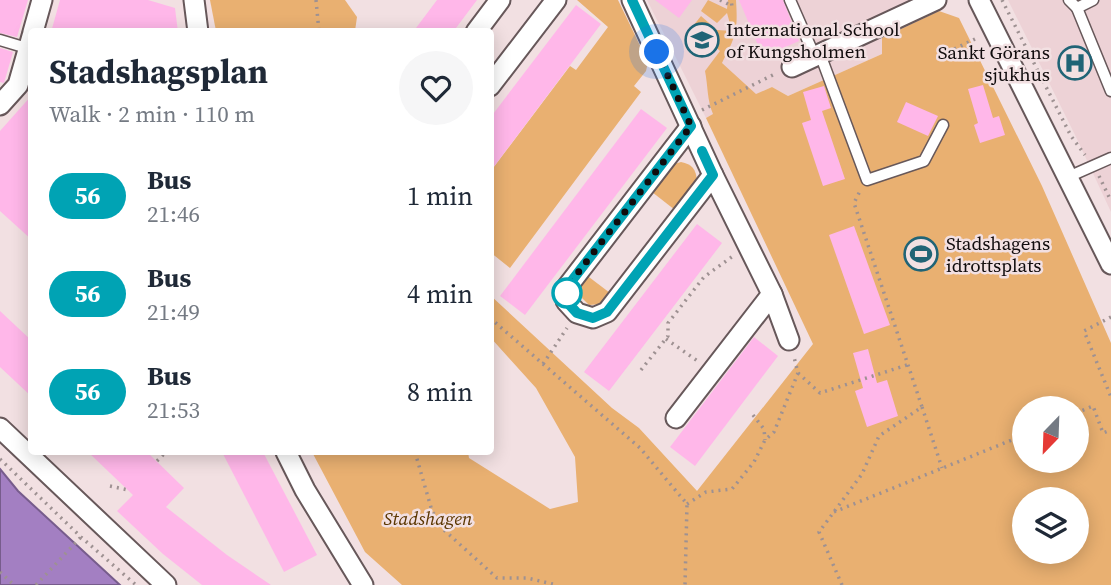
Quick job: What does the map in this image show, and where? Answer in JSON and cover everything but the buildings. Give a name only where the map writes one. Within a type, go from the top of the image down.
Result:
[{"type":"street","points":[[34,28],[42,0]]},
{"type":"street","points":[[194,0],[198,28]]},
{"type":"street","points":[[479,28],[500,0]]},
{"type":"street","points":[[494,81],[556,0]]},
{"type":"street","points":[[632,0],[713,175],[749,244],[789,340]]},
{"type":"street","points":[[792,67],[936,0]]},
{"type":"street","points":[[979,0],[1111,264]]},
{"type":"street","points":[[0,105],[18,85],[28,50]]},
{"type":"street","points":[[691,126],[567,287],[566,301],[577,313],[593,318],[607,312],[713,175]]},
{"type":"street","points":[[676,418],[772,294]]},
{"type":"street","points":[[0,428],[28,454]]},
{"type":"street","points":[[29,455],[166,585]]},
{"type":"street","points":[[288,455],[305,490],[363,585]]},
{"type":"lane","points":[[790,0],[818,55],[867,180],[924,161],[943,125]]},
{"type":"lane","points":[[1093,0],[1073,4],[1111,91]]},
{"type":"lane","points":[[0,40],[20,46],[28,41]]},
{"type":"lane","points":[[1068,177],[1111,158]]},
{"type":"path","points":[[316,0],[319,28]]},
{"type":"path","points":[[722,1],[732,6],[731,0]]},
{"type":"path","points":[[1002,0],[1074,143],[1094,166],[1111,201]]},
{"type":"path","points":[[948,52],[975,39]]},
{"type":"path","points":[[706,108],[772,75]]},
{"type":"path","points":[[867,180],[854,203],[942,468]]},
{"type":"path","points":[[641,370],[668,336],[668,323],[704,277],[749,244]]},
{"type":"path","points":[[543,364],[577,313]]},
{"type":"path","points":[[1111,317],[1084,331],[1111,397]]},
{"type":"path","points":[[494,321],[640,449],[687,504],[685,585]]},
{"type":"path","points":[[666,339],[691,356]]},
{"type":"path","points":[[789,340],[798,373],[820,393],[908,365]]},
{"type":"path","points":[[687,504],[706,492],[732,489],[754,462],[765,440],[774,432],[798,373]]},
{"type":"path","points":[[1089,408],[1093,406],[1103,433],[1111,430]]},
{"type":"path","points":[[842,585],[819,532],[862,474],[879,436],[922,407]]},
{"type":"path","points":[[753,415],[764,429],[765,440]]},
{"type":"path","points":[[834,512],[1012,440]]},
{"type":"path","points":[[157,461],[163,455]]},
{"type":"path","points":[[416,455],[432,510],[444,530],[497,578],[527,578],[557,585]]},
{"type":"path","points":[[0,459],[81,537],[136,585]]},
{"type":"path","points":[[110,486],[128,490]]},
{"type":"path","points":[[36,585],[81,537]]},
{"type":"path","points":[[0,572],[14,585]]},
{"type":"shaded area","points":[[647,0],[940,0],[939,11],[883,38],[882,54],[788,96],[772,87],[706,118]]},
{"type":"shaded area","name":"Sankt Görans sjukhus","points":[[1008,0],[1111,0],[1111,212],[1077,139]]},
{"type":"shaded area","points":[[0,469],[18,491],[120,585],[0,585]]},
{"type":"green space","points":[[210,0],[345,0],[357,17],[355,28],[215,28]]},
{"type":"green space","points":[[577,0],[618,0],[648,62],[646,71],[634,86],[641,92],[510,268],[494,255],[494,167],[570,66],[576,70],[608,27]]},
{"type":"green space","name":"Stadshagens idrottsplats","points":[[708,0],[727,9],[728,0],[736,0],[735,33],[722,63],[756,94],[772,87],[788,96],[882,54],[882,38],[939,11],[959,18],[1042,186],[1111,343],[1111,585],[402,585],[365,552],[314,455],[468,455],[469,458],[550,509],[578,502],[575,457],[536,388],[494,341],[494,299],[612,408],[639,428],[697,491],[813,344],[706,118],[713,114],[705,71],[720,51],[693,26],[701,16],[717,30],[732,31],[727,13],[717,23],[701,11]]},
{"type":"green space","points":[[681,162],[693,168],[697,181],[675,210],[652,192],[674,164]]},
{"type":"green space","points":[[585,274],[610,293],[602,304],[589,305],[578,294],[577,289]]},
{"type":"bus line","name":"56","points":[[632,0],[691,126],[567,287],[566,301],[577,313],[593,318],[607,312],[713,175],[702,151]]},
{"type":"place","name":"International School of Kungsholmen","points":[[702,40]]},
{"type":"place","name":"Sankt Görans sjukhus","points":[[1075,63]]},
{"type":"place","name":"Stadshagens idrottsplats","points":[[921,254]]},
{"type":"route","points":[[567,293],[567,287],[691,126],[657,52]]},
{"type":"park label","name":"Stadshagen","points":[[428,518]]}]
